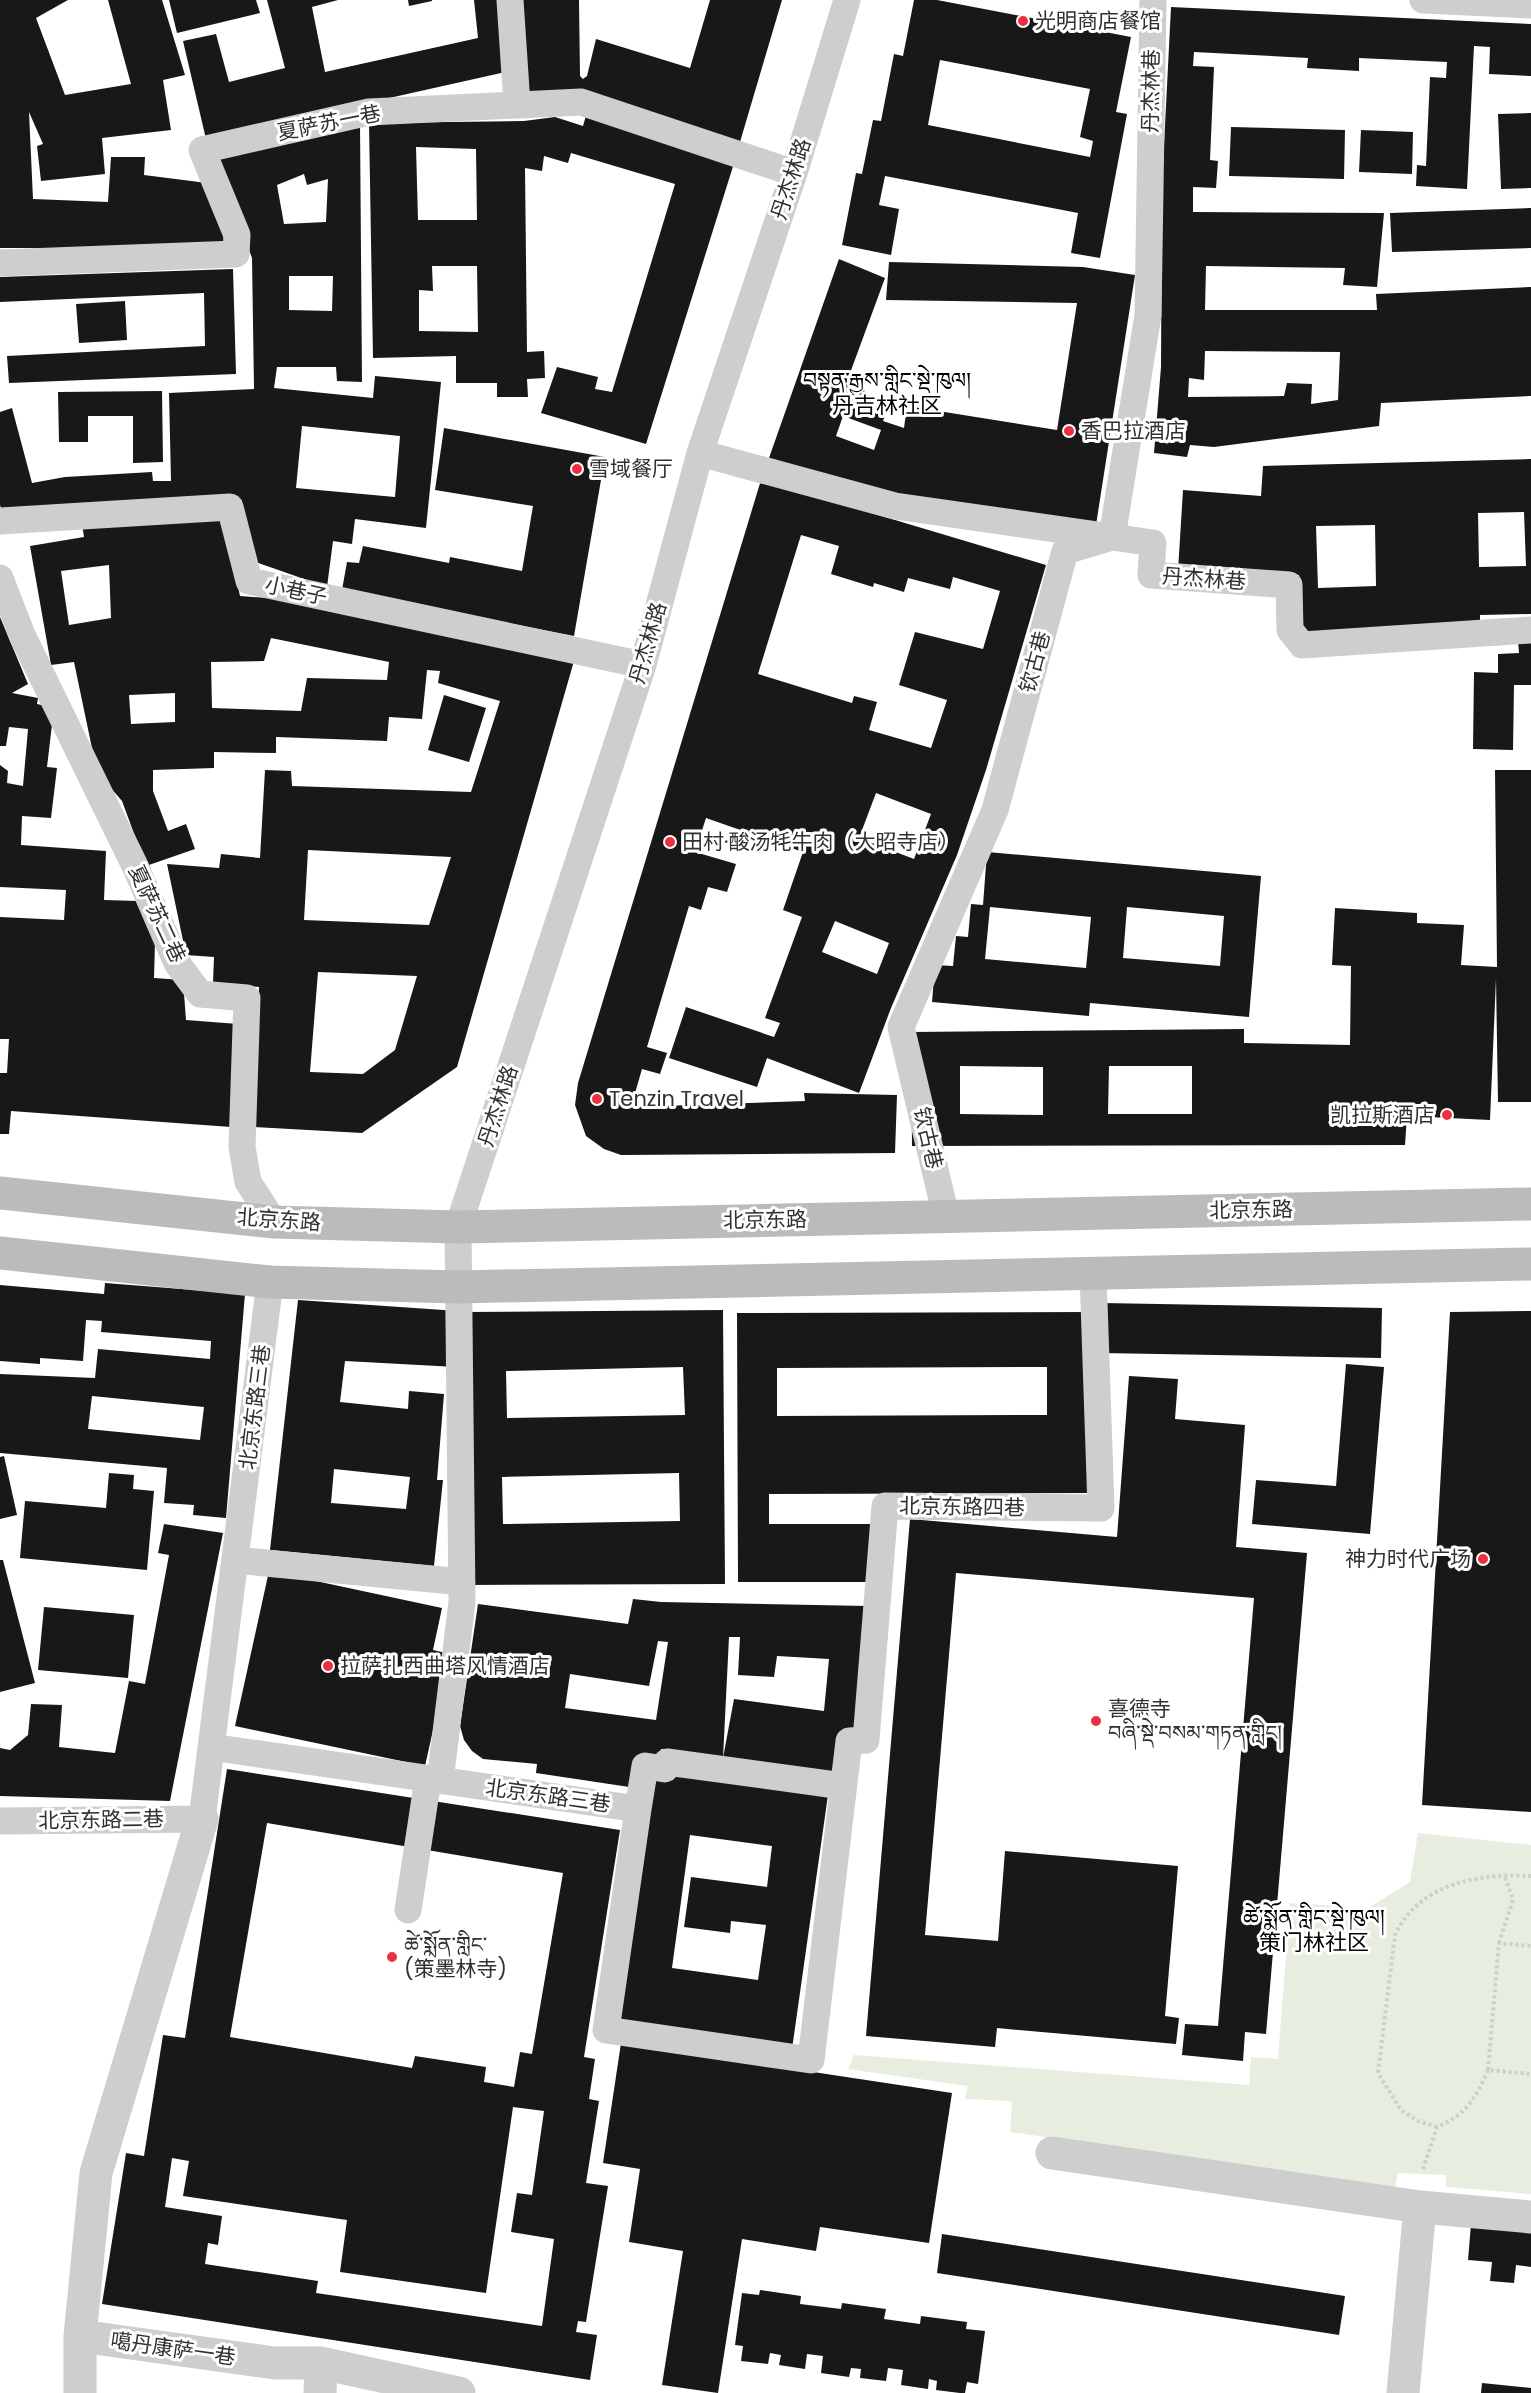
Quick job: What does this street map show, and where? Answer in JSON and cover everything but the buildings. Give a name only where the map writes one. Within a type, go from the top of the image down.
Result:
[{"type":"main road","name":"北京东路","points":[[0,1193],[274,1222],[458,1227],[1531,1204]]},
{"type":"main road","points":[[0,1253],[270,1282],[457,1287],[1531,1264]]},
{"type":"street","points":[[510,0],[517,105]]},
{"type":"street","name":"丹杰林路","points":[[408,1910],[434,1780],[462,1602],[458,1227],[643,665],[700,453],[794,173],[847,0]]},
{"type":"street","name":"丹杰林巷","points":[[1153,0],[1148,315],[1112,537],[1153,543],[1151,575],[1289,585],[1290,630],[1302,645],[1531,630]]},
{"type":"street","points":[[1423,0],[1531,5]]},
{"type":"street","name":"夏萨苏一巷","points":[[0,263],[236,254],[237,235],[202,150],[369,112],[582,102],[794,173]]},
{"type":"street","points":[[700,453],[896,507],[1112,537]]},
{"type":"street","name":"小巷子","points":[[0,521],[230,507],[249,581],[643,665]]},
{"type":"street","name":"钦古巷","points":[[946,1216],[901,1027],[994,810],[1065,551],[1112,537]]},
{"type":"street","name":"夏萨苏二巷","points":[[0,578],[22,635],[136,868],[177,963],[200,994],[247,998],[242,1147],[248,1182],[274,1222]]},
{"type":"street","name":"北京东路四巷","points":[[843,1786],[849,1741],[866,1740],[885,1506],[1101,1508],[1093,1273]]},
{"type":"street","name":"北京东路三巷","points":[[202,1819],[270,1282]]},
{"type":"street","points":[[235,1560],[462,1582]]},
{"type":"street","name":"北京东路三巷","points":[[212,1747],[638,1809],[645,1766],[665,1769],[667,1762],[843,1786]]},
{"type":"street","points":[[638,1809],[606,2030],[811,2060],[843,1786]]},
{"type":"street","points":[[80,2336],[96,2172],[202,1819]]},
{"type":"street","name":"北京东路二巷","points":[[0,1821],[202,1819]]},
{"type":"street","points":[[1052,2153],[1420,2207],[1531,2217]]},
{"type":"street","points":[[1403,2393],[1420,2207]]},
{"type":"street","name":"噶丹康萨一巷","points":[[80,2393],[80,2336],[275,2363],[320,2378],[459,2393]]},
{"type":"path","points":[[1504,1874],[1513,1900],[1499,1943],[1488,2070],[1477,2095],[1455,2120],[1437,2127],[1418,2121],[1401,2110],[1378,2073],[1395,1935],[1403,1918],[1435,1892],[1458,1881],[1504,1874],[1531,1876]]},
{"type":"path","points":[[1499,1943],[1531,1946]]},
{"type":"path","points":[[1488,2070],[1531,2074]]},
{"type":"path","points":[[1420,2207],[1420,2179],[1437,2127]]},
{"type":"green space","points":[[1418,1833],[1531,1845],[1531,2194],[1446,2187],[1446,2175],[1398,2173],[1395,2188],[1010,2132],[1012,2101],[965,2099],[968,2086],[848,2069],[854,2055],[1249,2085],[1251,2057],[1278,2059],[1290,1903],[1368,1908],[1410,1882]]},
{"type":"place","name":"光明商店餐馆","points":[[1023,21]]},
{"type":"place","name":"香巴拉酒店","points":[[1069,431]]},
{"type":"place","name":"雪域餐厅","points":[[577,469]]},
{"type":"place","name":"田村·酸汤牦牛肉（大昭寺店）","points":[[670,842]]},
{"type":"place","name":"Tenzin Travel","points":[[597,1099]]},
{"type":"place","name":"凯拉斯酒店","points":[[1447,1115]]},
{"type":"place","name":"神力时代广场","points":[[1483,1559]]},
{"type":"place","name":"拉萨扎西曲塔风情酒店","points":[[328,1666]]},
{"type":"place","name":"喜德寺 བཞི་སྡེ་བསམ་གཏན་གླིང།","points":[[1096,1721]]},
{"type":"place","name":"ཚེ་སྨོན་གླིང་ (策墨林寺)","points":[[392,1957]]},
{"type":"district","name":"བསྟན་རྒྱས་གླིང་སྡེ་ཁུལ། 丹吉林社区","points":[[887,392]]},
{"type":"district","name":"ཚེ་སྨོན་གླིང་སྡེ་ཁུལ། 策门林社区","points":[[1314,1930]]}]
